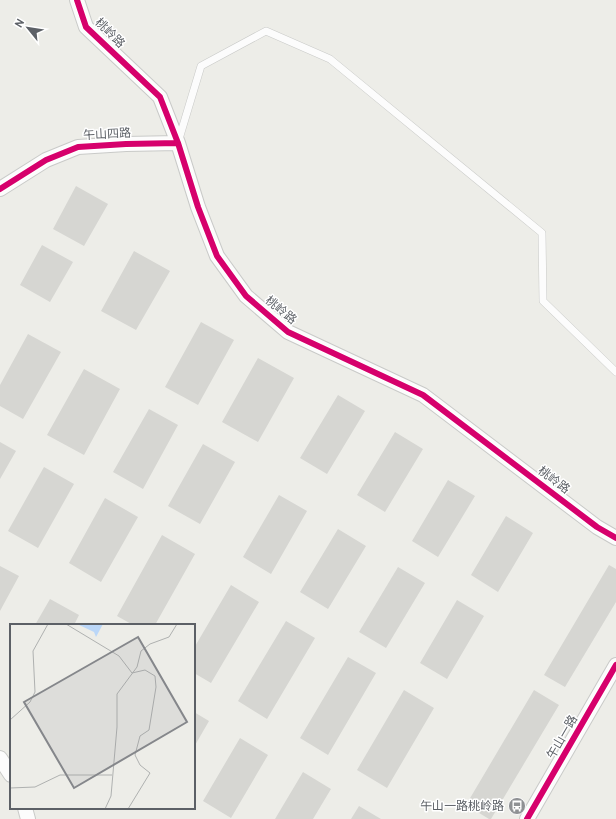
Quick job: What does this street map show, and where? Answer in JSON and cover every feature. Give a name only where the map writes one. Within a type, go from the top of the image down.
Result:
[{"type":"street","name":"桃岭路","points":[[77,0],[86,27],[160,97],[178,143],[198,207],[217,256],[246,296],[288,332],[423,395],[597,527],[616,538]]},
{"type":"street","name":"午山四路","points":[[0,189],[46,160],[78,147],[178,143]]},
{"type":"street","name":"午山一路","points":[[527,819],[616,665]]},
{"type":"street","points":[[0,758],[10,773]]},
{"type":"street","points":[[25,809],[28,819]]},
{"type":"lane","points":[[178,143],[201,66],[266,31],[330,59],[542,233],[543,301],[616,372]]},
{"type":"building","points":[[76,186],[108,204],[84,246],[53,229]]},
{"type":"building","points":[[42,245],[73,262],[50,302],[20,285]]},
{"type":"building","points":[[134,251],[170,271],[136,330],[101,311]]},
{"type":"building","points":[[201,322],[234,340],[198,405],[165,387]]},
{"type":"building","points":[[28,334],[61,352],[23,419],[0,406],[0,385]]},
{"type":"building","points":[[258,358],[294,378],[258,442],[222,422]]},
{"type":"building","points":[[84,369],[120,389],[84,455],[47,435]]},
{"type":"building","points":[[338,395],[365,411],[327,474],[300,458]]},
{"type":"building","points":[[149,409],[178,425],[143,489],[113,472]]},
{"type":"building","points":[[395,432],[423,449],[385,512],[357,495]]},
{"type":"building","points":[[0,442],[16,451],[0,479]]},
{"type":"building","points":[[203,444],[235,462],[200,524],[168,506]]},
{"type":"building","points":[[44,467],[74,484],[38,548],[8,531]]},
{"type":"building","points":[[448,480],[475,496],[438,557],[412,541]]},
{"type":"building","points":[[279,495],[307,511],[271,574],[243,557]]},
{"type":"building","points":[[105,498],[138,517],[101,582],[69,563]]},
{"type":"building","points":[[506,516],[533,533],[498,592],[471,575]]},
{"type":"building","points":[[338,529],[366,546],[328,609],[300,592]]},
{"type":"building","points":[[162,535],[195,554],[156,624],[131,624],[117,616]]},
{"type":"building","points":[[609,565],[616,569],[616,602],[565,687],[544,675]]},
{"type":"building","points":[[0,566],[19,576],[0,611]]},
{"type":"building","points":[[398,567],[425,583],[386,648],[359,632]]},
{"type":"building","points":[[231,585],[259,602],[211,683],[195,674],[195,646]]},
{"type":"building","points":[[50,599],[79,615],[74,624],[36,624]]},
{"type":"building","points":[[457,600],[484,616],[447,679],[420,663]]},
{"type":"building","points":[[286,621],[315,638],[267,719],[238,701]]},
{"type":"building","points":[[348,657],[376,673],[328,755],[300,738]]},
{"type":"building","points":[[404,690],[434,708],[387,788],[357,770]]},
{"type":"building","points":[[534,690],[559,705],[491,819],[489,819],[466,805]]},
{"type":"building","points":[[195,713],[209,721],[195,745]]},
{"type":"building","points":[[240,738],[268,755],[231,818],[203,801]]},
{"type":"building","points":[[303,772],[331,789],[313,819],[275,819]]},
{"type":"building","points":[[359,806],[381,819],[351,819]]},
{"type":"cycle path","points":[[77,0],[86,27],[160,97],[178,143],[198,207],[217,256],[246,296],[288,332],[423,395],[597,527],[616,538]]},
{"type":"cycle path","points":[[0,189],[46,160],[78,147],[178,143]]},
{"type":"cycle path","points":[[527,819],[616,665]]},
{"type":"place","name":"午山一路桃岭路","points":[[517,806]]}]
